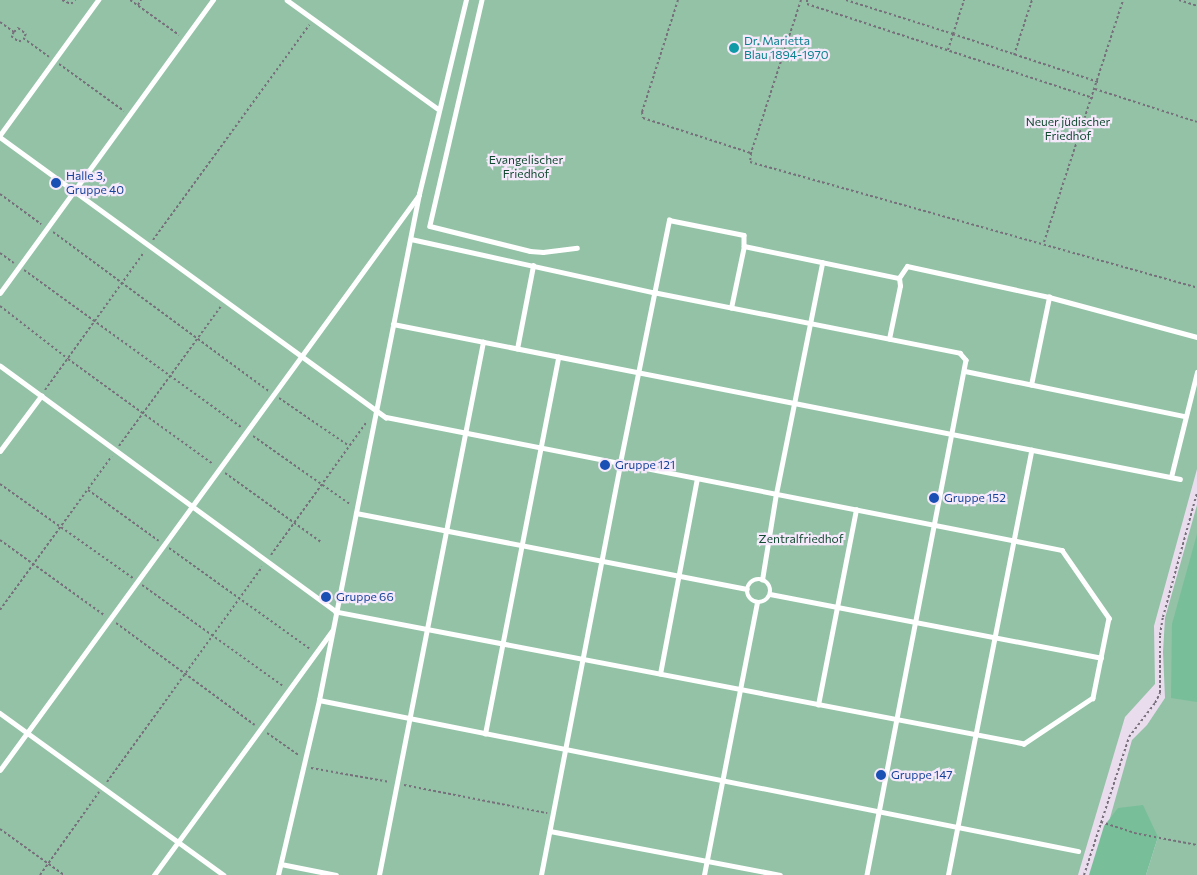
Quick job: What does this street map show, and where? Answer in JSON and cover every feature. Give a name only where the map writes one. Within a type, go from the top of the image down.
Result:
[{"type":"lane","points":[[0,366],[336,612],[1024,744],[1093,698],[1109,618],[1062,550],[466,433],[386,416],[375,410],[0,136],[98,0]]},
{"type":"lane","points":[[0,293],[214,0]]},
{"type":"lane","points":[[287,0],[438,109]]},
{"type":"lane","points":[[278,875],[319,700],[419,194],[438,109],[466,0]]},
{"type":"lane","points":[[482,0],[430,226],[530,251],[544,252],[577,248]]},
{"type":"lane","points":[[0,770],[419,194]]},
{"type":"lane","points":[[541,875],[653,292],[669,220],[744,235],[744,246],[731,308]]},
{"type":"lane","points":[[411,239],[653,292],[960,353],[966,360],[868,875]]},
{"type":"lane","points":[[744,246],[899,278]]},
{"type":"lane","points":[[762,580],[776,494],[822,263]]},
{"type":"lane","points":[[517,349],[533,266]]},
{"type":"lane","points":[[889,339],[900,286],[899,278],[907,266],[1049,297],[1197,337]]},
{"type":"lane","points":[[1031,385],[1049,297]]},
{"type":"lane","points":[[393,324],[1180,480]]},
{"type":"lane","points":[[380,875],[483,342]]},
{"type":"lane","points":[[485,734],[558,357]]},
{"type":"lane","points":[[965,371],[1185,416]]},
{"type":"lane","points":[[1170,478],[1197,372]]},
{"type":"lane","points":[[0,451],[41,396]]},
{"type":"lane","points":[[948,875],[1031,450]]},
{"type":"lane","points":[[660,674],[698,479]]},
{"type":"lane","points":[[818,705],[856,510]]},
{"type":"lane","points":[[357,511],[447,531],[747,590]]},
{"type":"lane","points":[[747,590],[751,582],[762,580]]},
{"type":"lane","points":[[757,603],[767,600],[770,594],[770,587],[762,580]]},
{"type":"lane","points":[[747,590],[751,599],[757,603]]},
{"type":"lane","points":[[770,594],[1101,658]]},
{"type":"lane","points":[[704,875],[757,603]]},
{"type":"lane","points":[[154,875],[332,630]]},
{"type":"lane","points":[[319,700],[722,781],[880,810],[1078,851]]},
{"type":"lane","points":[[0,713],[224,875]]},
{"type":"lane","points":[[550,831],[780,875]]},
{"type":"lane","points":[[281,864],[336,875]]},
{"type":"path","points":[[62,0],[71,4],[76,0]]},
{"type":"path","points":[[130,0],[185,40]]},
{"type":"path","points":[[138,5],[141,0]]},
{"type":"path","points":[[678,0],[642,112],[643,118],[751,153]]},
{"type":"path","points":[[801,0],[751,153],[750,162],[1043,243],[1197,288]]},
{"type":"path","points":[[807,0],[808,4],[1093,98]]},
{"type":"path","points":[[846,0],[1098,82]]},
{"type":"path","points":[[948,50],[964,0]]},
{"type":"path","points":[[1014,55],[1032,0]]},
{"type":"path","points":[[1043,243],[1096,89],[1123,0]]},
{"type":"path","points":[[1179,0],[1197,6]]},
{"type":"path","points":[[41,396],[314,19]]},
{"type":"path","points":[[0,22],[14,32]]},
{"type":"path","points":[[18,28],[26,34],[20,42],[11,36],[14,32],[18,28]]},
{"type":"path","points":[[23,38],[130,116]]},
{"type":"path","points":[[1096,89],[1197,122]]},
{"type":"path","points":[[0,194],[273,394],[349,446]]},
{"type":"path","points":[[0,253],[357,511]]},
{"type":"path","points":[[0,306],[68,359],[321,542]]},
{"type":"path","points":[[40,875],[375,410]]},
{"type":"path","points":[[0,484],[289,690]]},
{"type":"path","points":[[88,490],[316,653]]},
{"type":"path","points":[[1084,875],[1129,737],[1155,703],[1160,693],[1160,635],[1163,617],[1197,493]]},
{"type":"path","points":[[0,540],[305,760]]},
{"type":"path","points":[[304,767],[552,815]]},
{"type":"path","points":[[1100,822],[1139,834],[1197,845]]},
{"type":"path","points":[[0,829],[64,875]]},
{"type":"green space","name":"Zentralfriedhof","points":[[0,0],[1197,0],[1197,469],[1154,626],[1155,684],[1125,717],[1078,875],[0,875]]},
{"type":"green space","points":[[1197,505],[1197,875],[1146,875],[1158,837],[1110,818],[1132,740],[1147,725],[1165,698],[1163,652],[1165,618]]},
{"type":"green space","points":[[1197,534],[1197,702],[1171,698],[1172,624]]},
{"type":"green space","points":[[1143,805],[1158,837],[1146,875],[1089,875],[1104,826],[1118,808]]},
{"type":"place","name":"Dr. Marietta Blau 1894-1970","points":[[734,48]]},
{"type":"place","name":"Halle 3, Gruppe 40","points":[[56,183]]},
{"type":"place","name":"Gruppe 121","points":[[605,465]]},
{"type":"place","name":"Gruppe 152","points":[[934,498]]},
{"type":"place","name":"Gruppe 66","points":[[326,597]]},
{"type":"place","name":"Gruppe 147","points":[[881,775]]},
{"type":"park label","name":"Neuer jüdischer Friedhof","points":[[1068,129]]},
{"type":"park label","name":"Evangelischer Friedhof","points":[[526,167]]}]
